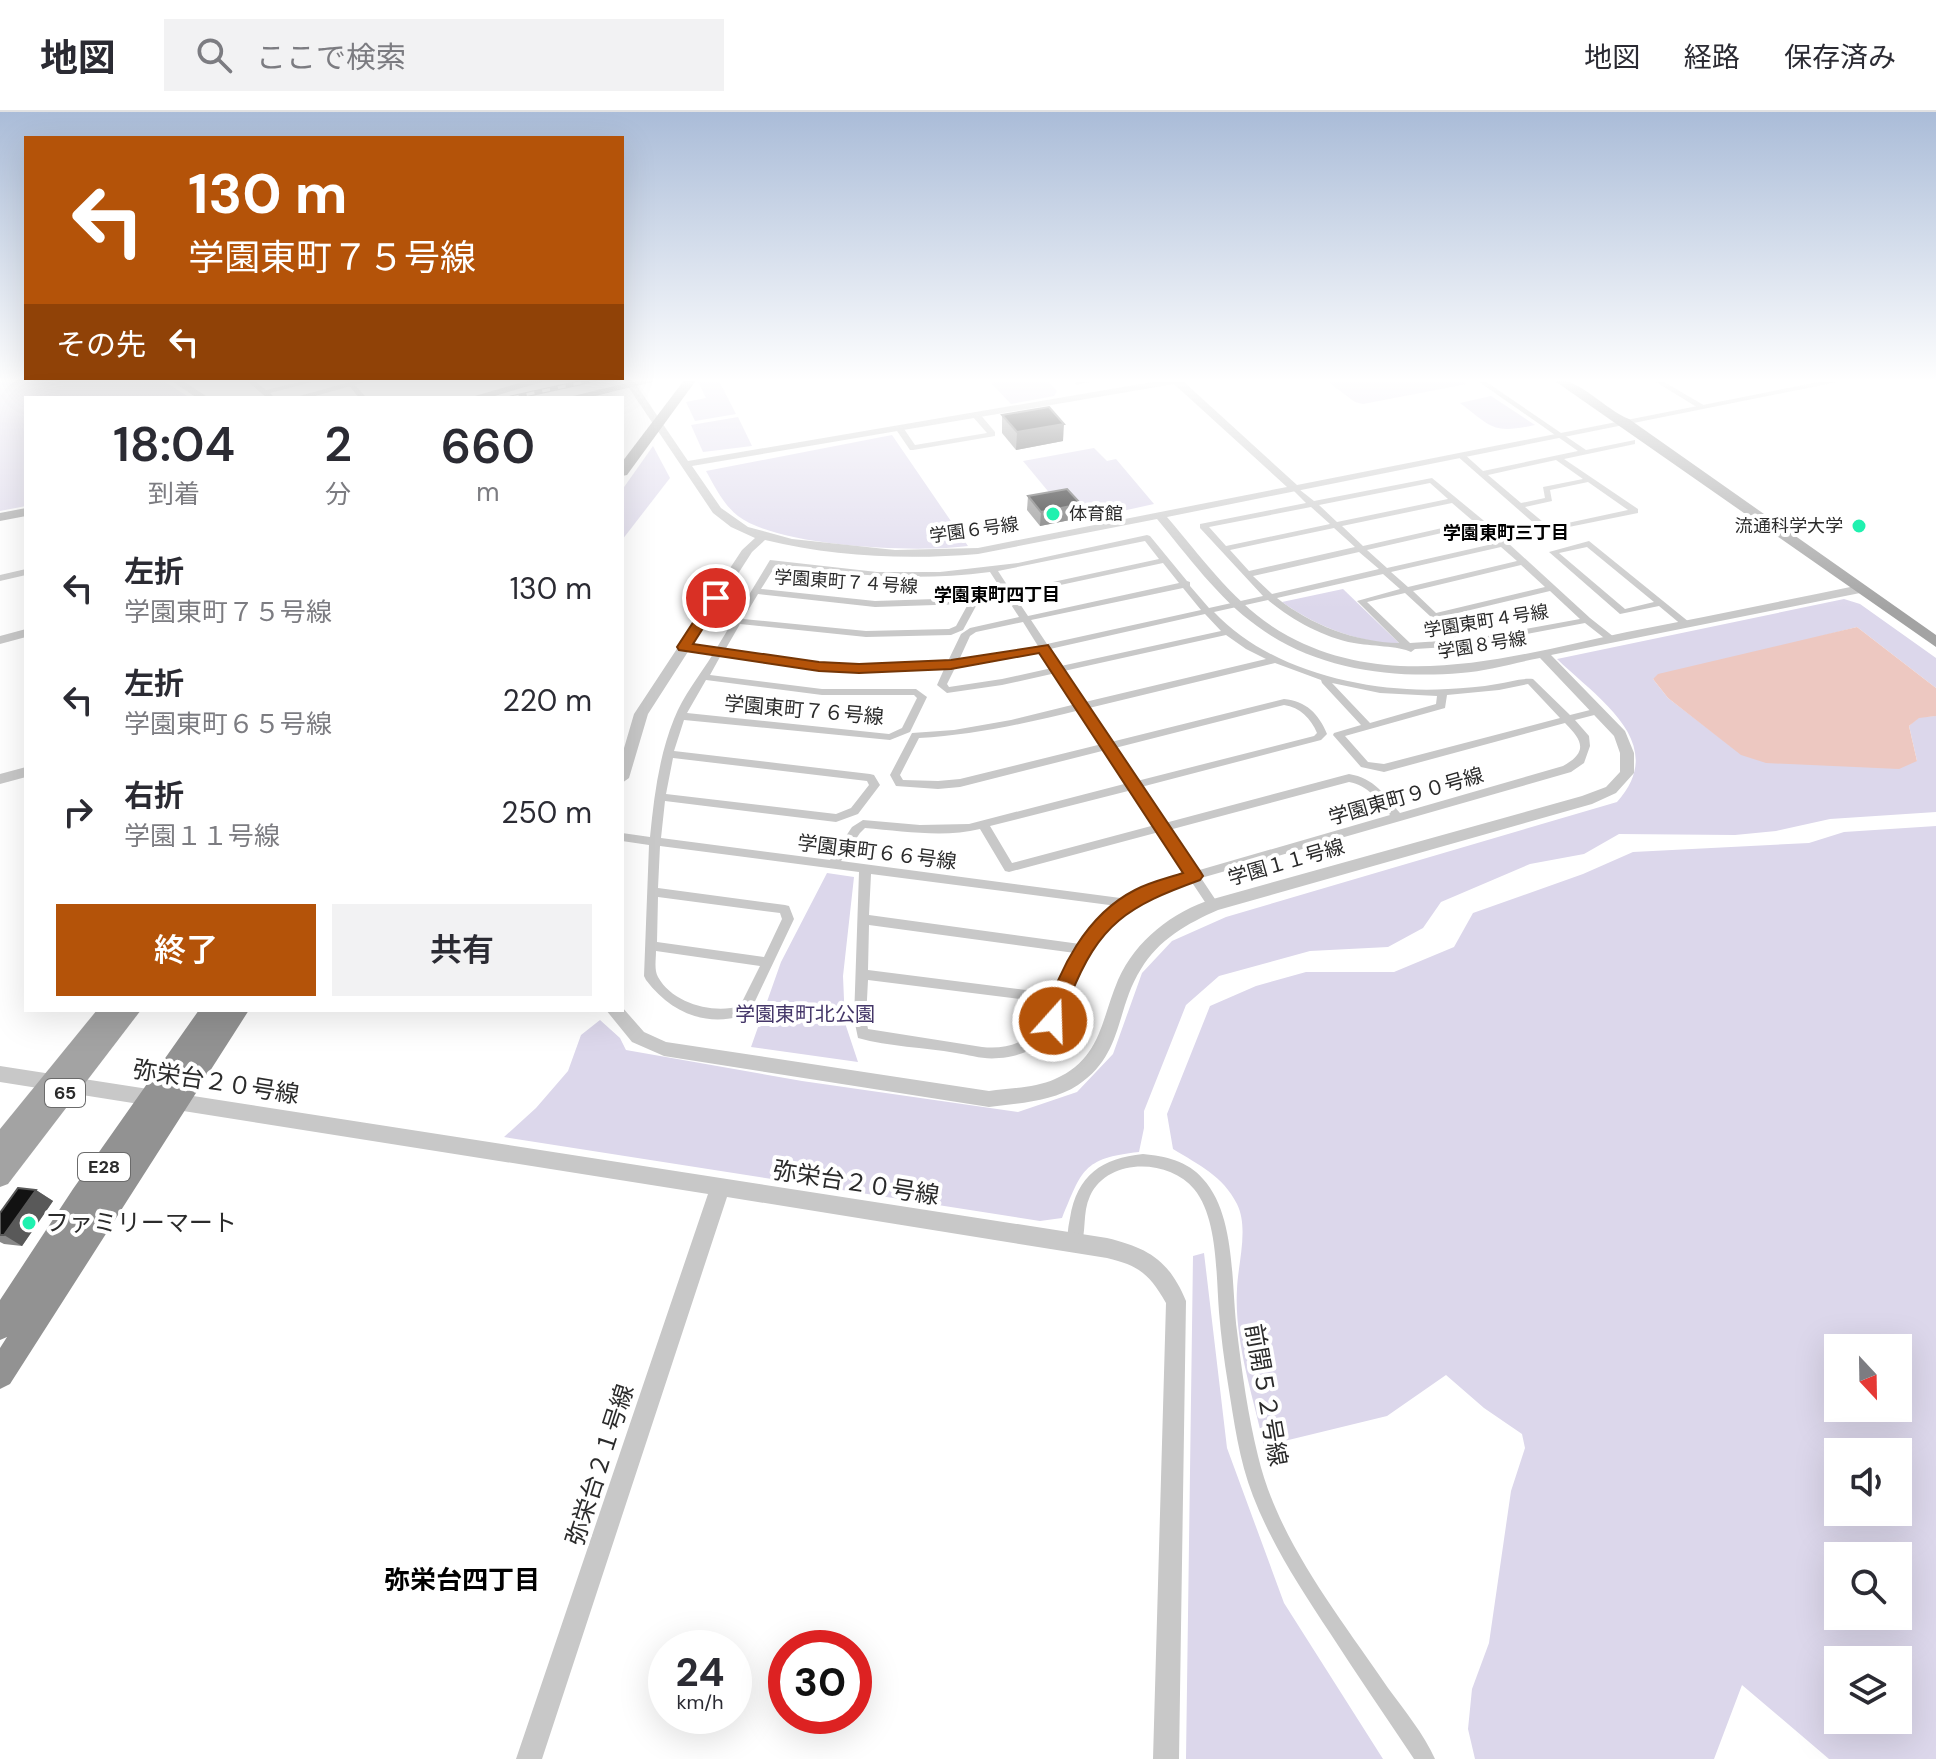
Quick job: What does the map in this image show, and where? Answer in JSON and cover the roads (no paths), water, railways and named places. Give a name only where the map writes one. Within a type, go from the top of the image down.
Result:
[{"type":"highway","name":"E28","points":[[3,1320],[211,1012]]},
{"type":"highway","name":"E28","points":[[1,1374],[236,1012]]},
{"type":"main road","points":[[1673,456],[1936,642]]},
{"type":"main road","points":[[0,520],[24,515]]},
{"type":"main road","name":"65","points":[[0,1176],[108,1012]]},
{"type":"main road","name":"65","points":[[0,1146],[128,1012]]},
{"type":"street","name":"学園６号線","points":[[680,456],[720,515],[762,537],[887,555],[978,551],[1456,456]]},
{"type":"street","points":[[686,464],[734,456]]},
{"type":"street","points":[[1261,456],[1464,643]]},
{"type":"street","points":[[1461,456],[1547,530],[1635,511],[1558,458]]},
{"type":"street","points":[[1481,474],[1567,456]]},
{"type":"street","name":"学園東町４号線","points":[[1587,620],[1464,643],[1411,649],[1342,638],[1299,618],[1270,597],[1203,526],[1432,480],[1611,639]]},
{"type":"street","points":[[1518,506],[1549,499],[1546,489],[1589,480]]},
{"type":"street","points":[[1225,549],[1454,500]]},
{"type":"street","name":"学園８号線","points":[[1160,515],[1261,624],[1321,654],[1367,666],[1435,671],[1542,653],[1860,589]]},
{"type":"street","points":[[1248,574],[1480,522]]},
{"type":"street","points":[[624,771],[641,714],[748,550],[762,537]]},
{"type":"street","points":[[654,892],[785,909],[788,919],[745,1010],[733,1016],[689,1009],[671,1001],[650,976],[656,842],[668,754],[680,716],[773,562],[882,575],[938,575],[993,570],[1147,538],[1227,632],[1276,660],[1323,678],[1369,689],[1442,695],[1530,681],[1569,719]]},
{"type":"street","points":[[684,647],[846,668],[951,664],[1043,648],[1210,612],[1503,544]]},
{"type":"street","points":[[1661,603],[1623,612],[1553,552],[1589,544],[1661,603],[1686,624]]},
{"type":"street","points":[[1008,594],[1166,560]]},
{"type":"street","points":[[1411,649],[1361,601],[1524,562]]},
{"type":"street","points":[[993,570],[1213,905]]},
{"type":"street","points":[[0,578],[24,572]]},
{"type":"street","points":[[1187,584],[966,634],[942,685],[947,690],[1058,670],[1227,632]]},
{"type":"street","points":[[1434,616],[1552,588]]},
{"type":"street","name":"学園東町７４号線","points":[[739,621],[842,633],[896,635],[951,632],[960,628],[972,606],[967,601],[875,604],[756,591]]},
{"type":"street","points":[[0,640],[24,634]]},
{"type":"street","name":"学園１１号線","points":[[616,1012],[638,1037],[664,1049],[989,1099],[1039,1092],[1071,1080],[1098,1057],[1114,1027],[1127,979],[1143,952],[1161,933],[1213,905],[1573,804],[1611,790],[1627,773],[1627,753],[1620,734],[1542,653]]},
{"type":"street","points":[[833,865],[863,824],[947,830],[983,824],[1317,738],[1322,734],[1321,727],[1292,701],[960,783],[900,783],[895,775],[916,735],[954,733],[1276,660]]},
{"type":"street","name":"学園東町７６号線","points":[[680,716],[890,737],[906,730],[922,697],[916,692],[784,689],[704,677]]},
{"type":"street","points":[[1323,678],[1367,725]]},
{"type":"street","points":[[1442,695],[1441,706],[1338,735],[1365,765],[1373,769],[1598,711]]},
{"type":"street","name":"学園東町９０号線","points":[[861,974],[860,1019],[863,1034],[997,1053],[1020,1049],[1041,1038],[1053,1021],[1059,999],[1083,949],[1111,916],[1128,903],[1158,887],[1574,766],[1580,761],[1585,746],[1584,736],[1569,719]]},
{"type":"street","points":[[661,797],[836,818],[849,817],[857,811],[875,785],[870,778],[668,754]]},
{"type":"street","points":[[0,779],[24,773]]},
{"type":"street","points":[[983,824],[1009,868],[1349,778],[1360,778],[1368,783],[1398,817]]},
{"type":"street","name":"学園東町６６号線","points":[[624,837],[1128,903]]},
{"type":"street","points":[[865,869],[861,974],[1059,999]]},
{"type":"street","points":[[862,919],[1083,949]]},
{"type":"street","points":[[652,946],[767,962]]},
{"type":"street","name":"弥栄台２０号線","points":[[0,1074],[1075,1244],[1135,1254],[1156,1266],[1176,1301],[1166,1759]]},
{"type":"street","name":"前開５２号線","points":[[1075,1244],[1079,1204],[1090,1183],[1107,1169],[1127,1162],[1151,1160],[1181,1170],[1198,1183],[1216,1217],[1229,1333],[1254,1475],[1284,1545],[1425,1759]]},
{"type":"street","name":"弥栄台２１号線","points":[[529,1759],[720,1188]]},
{"type":"place","name":"体育館","points":[[1053,514]]},
{"type":"place","name":"流通科学大学","points":[[1859,526]]},
{"type":"place","name":"ファミリーマート","points":[[29,1223]]},
{"type":"district","name":"学園東町三丁目","points":[[1506,533]]},
{"type":"district","name":"学園東町四丁目","points":[[997,595]]},
{"type":"district","name":"弥栄台四丁目","points":[[462,1580]]},
{"type":"park label","name":"学園東町北公園","points":[[805,1014]]}]
